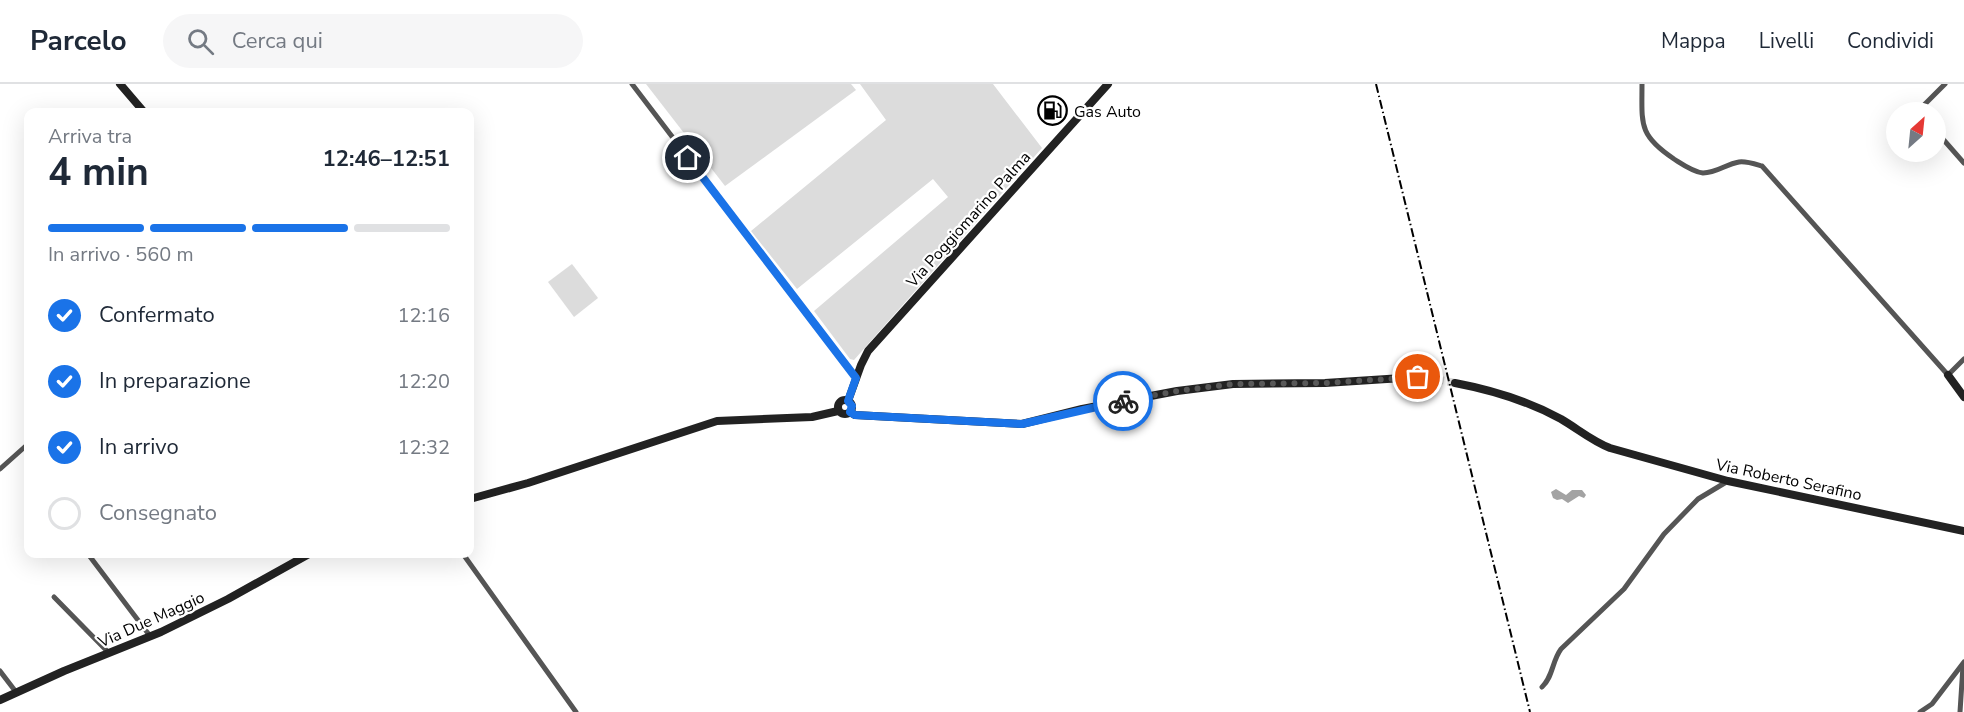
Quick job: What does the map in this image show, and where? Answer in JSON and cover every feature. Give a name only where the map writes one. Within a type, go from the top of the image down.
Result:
[{"type":"main road","points":[[120,84],[141,108]]},
{"type":"main road","name":"Via Poggiomarino Palma","points":[[848,401],[868,351],[1108,84]]},
{"type":"main road","points":[[1948,375],[1964,397]]},
{"type":"main road","points":[[474,498],[528,483],[717,421],[813,417],[838,411],[855,415],[1022,424],[1082,409],[1177,391],[1233,384],[1325,383],[1418,377],[1436,380]]},
{"type":"main road","name":"Via Roberto Serafino","points":[[1455,382],[1518,399],[1562,420],[1610,448],[1728,481],[1964,531]]},
{"type":"main road","points":[[838,411],[840,402],[848,401],[852,406],[850,412]]},
{"type":"main road","name":"Via Due Maggio","points":[[0,699],[150,636],[228,599],[302,558]]},
{"type":"street","points":[[632,84],[856,378]]},
{"type":"street","points":[[1642,84],[1642,119],[1645,132],[1656,147],[1683,165],[1703,173],[1718,171],[1738,162],[1762,166],[1948,375],[1964,359]]},
{"type":"street","points":[[1927,102],[1945,84]]},
{"type":"street","points":[[1946,143],[1964,163]]},
{"type":"street","points":[[0,469],[24,448]]},
{"type":"street","points":[[1542,687],[1550,677],[1556,656],[1561,649],[1624,589],[1664,534],[1698,499],[1728,481]]},
{"type":"street","points":[[91,558],[150,636]]},
{"type":"street","points":[[466,558],[576,712]]},
{"type":"street","points":[[54,597],[109,653]]},
{"type":"street","points":[[1920,712],[1932,704],[1964,663]]},
{"type":"street","points":[[1960,712],[1964,663]]},
{"type":"street","points":[[0,671],[16,692]]},
{"type":"shaded area","points":[[646,84],[851,84],[856,90],[725,186]]},
{"type":"shaded area","points":[[860,84],[993,84],[1042,148],[854,360],[850,359],[814,311],[948,197],[933,179],[797,289],[751,231],[886,120]]},
{"type":"shaded area","points":[[572,264],[598,298],[574,317],[548,282]]},
{"type":"shaded area","points":[[1556,489],[1566,495],[1572,490],[1582,490],[1586,495],[1584,498],[1579,496],[1568,503],[1562,499],[1553,498],[1551,492]]},
{"type":"tunnel","points":[[1436,379],[1455,383]]},
{"type":"railway","points":[[1376,84],[1530,712]]},
{"type":"way so far","points":[[1123,401],[1233,384],[1325,383],[1418,377]]},
{"type":"place","name":"Gas Auto","points":[[1053,111]]},
{"type":"route","points":[[688,158],[856,378],[848,401],[852,406],[850,412],[855,415],[1022,424],[1123,401]]}]
